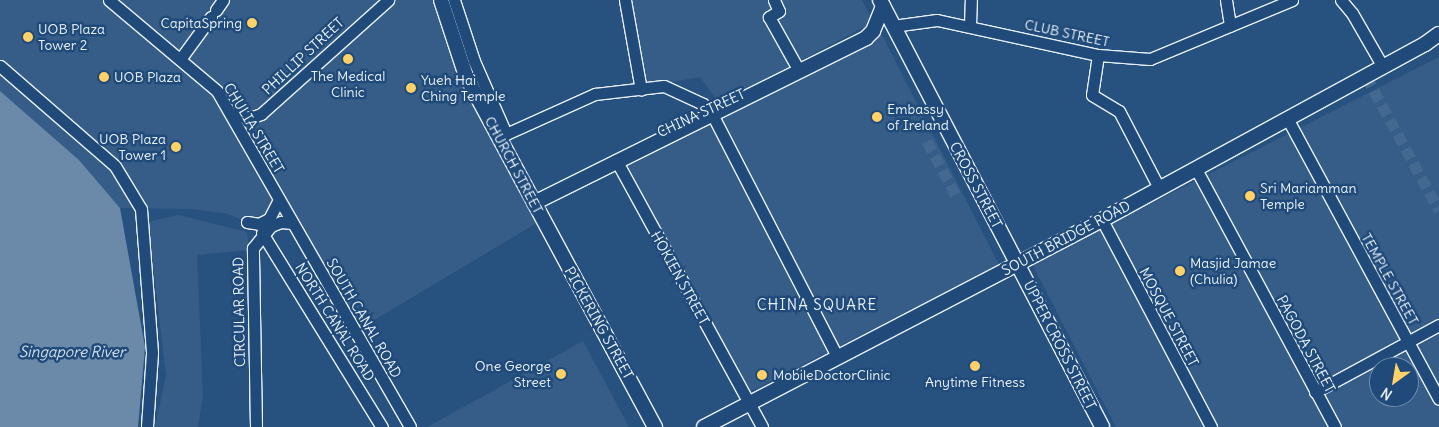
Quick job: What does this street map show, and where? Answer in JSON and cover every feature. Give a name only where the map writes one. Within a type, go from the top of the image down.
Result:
[{"type":"main road","name":"CHURCH STREET","points":[[441,0],[466,76],[542,220]]},
{"type":"main road","name":"CHINA STREET","points":[[532,200],[614,156],[712,113],[798,70],[867,30],[873,31],[881,3]]},
{"type":"main road","name":"CROSS STREET","points":[[881,3],[1017,263]]},
{"type":"main road","name":"SOUTH BRIDGE ROAD","points":[[704,427],[1102,220],[1383,66],[1432,43],[1439,34]]},
{"type":"main road","name":"PICKERING STREET","points":[[542,220],[656,427]]},
{"type":"main road","name":"UPPER CROSS STREET","points":[[1017,263],[1102,427]]},
{"type":"street","name":"CHULIA STREET","points":[[109,0],[181,58],[218,91],[292,223]]},
{"type":"street","points":[[181,58],[223,0]]},
{"type":"street","name":"PHILLIP STREET","points":[[231,114],[250,118],[262,114],[388,0]]},
{"type":"street","points":[[454,0],[474,61],[506,134],[595,94],[664,86],[703,104],[712,113],[838,358]]},
{"type":"street","points":[[625,0],[641,90]]},
{"type":"street","points":[[774,0],[779,11],[769,17],[798,70]]},
{"type":"street","points":[[970,0],[970,25]]},
{"type":"street","points":[[1226,0],[1230,26]]},
{"type":"street","name":"CLUB STREET","points":[[893,26],[921,20],[970,25],[1098,56],[1150,59],[1292,0]]},
{"type":"street","points":[[1341,0],[1352,13],[1383,66]]},
{"type":"street","points":[[1098,56],[1092,95],[1119,111],[1159,188]]},
{"type":"street","points":[[0,66],[115,166],[141,209],[152,353],[147,427]]},
{"type":"street","name":"TEMPLE STREET","points":[[1287,118],[1439,399]]},
{"type":"street","name":"HOKIEN STREET","points":[[614,156],[762,427]]},
{"type":"street","name":"PAGODA STREET","points":[[1196,169],[1335,427]]},
{"type":"street","points":[[247,222],[258,224],[269,219],[279,199]]},
{"type":"street","name":"MOSQUE STREET","points":[[1102,220],[1212,427]]},
{"type":"street","points":[[262,233],[276,224],[292,223]]},
{"type":"street","name":"SOUTH CANAL ROAD","points":[[292,223],[410,427]]},
{"type":"street","name":"CIRCULAR ROAD","points":[[256,427],[253,255],[262,233]]},
{"type":"street","name":"NORTH CANAL ROAD","points":[[262,233],[382,427]]},
{"type":"street","points":[[1315,392],[1439,325]]},
{"type":"shaded area","points":[[0,0],[441,0],[449,25],[542,220],[354,332],[292,223],[247,222],[228,214],[192,209],[120,208],[79,160],[0,91]]},
{"type":"shaded area","points":[[628,0],[862,0],[874,22],[719,103],[700,77],[644,87]]},
{"type":"shaded area","name":"CHINA SQUARE","points":[[881,33],[999,265],[743,395],[625,163]]},
{"type":"shaded area","points":[[1439,57],[1439,427],[1116,427],[1032,264]]},
{"type":"shaded area","points":[[178,215],[247,232],[249,250],[197,255],[203,396],[198,427],[155,427],[166,375],[148,222]]},
{"type":"shaded area","name":"One George Street","points":[[583,341],[629,427],[427,427]]},
{"type":"water","name":"Singapore River","points":[[0,91],[79,160],[120,208],[145,347],[138,427],[0,427]]},
{"type":"tunnel","points":[[1366,76],[1439,210]]},
{"type":"tunnel","points":[[927,141],[958,199]]},
{"type":"place","name":"CapitaSpring","points":[[252,23]]},
{"type":"place","name":"UOB Plaza Tower 2","points":[[28,37]]},
{"type":"place","name":"The Medical Clinic","points":[[348,59]]},
{"type":"place","name":"UOB Plaza","points":[[104,77]]},
{"type":"place","name":"Yueh Hai Ching Temple","points":[[411,88]]},
{"type":"place","name":"Embassy of Ireland","points":[[877,117]]},
{"type":"place","name":"UOB Plaza Tower 1","points":[[176,147]]},
{"type":"place","name":"Sri Mariamman Temple","points":[[1250,196]]},
{"type":"place","name":"Masjid Jamae (Chulia)","points":[[1180,271]]},
{"type":"place","name":"Anytime Fitness","points":[[975,366]]},
{"type":"place","name":"One George Street","points":[[561,374]]},
{"type":"place","name":"MobileDoctorClinic","points":[[762,375]]},
{"type":"district","name":"CHINA SQUARE","points":[[817,305]]}]
